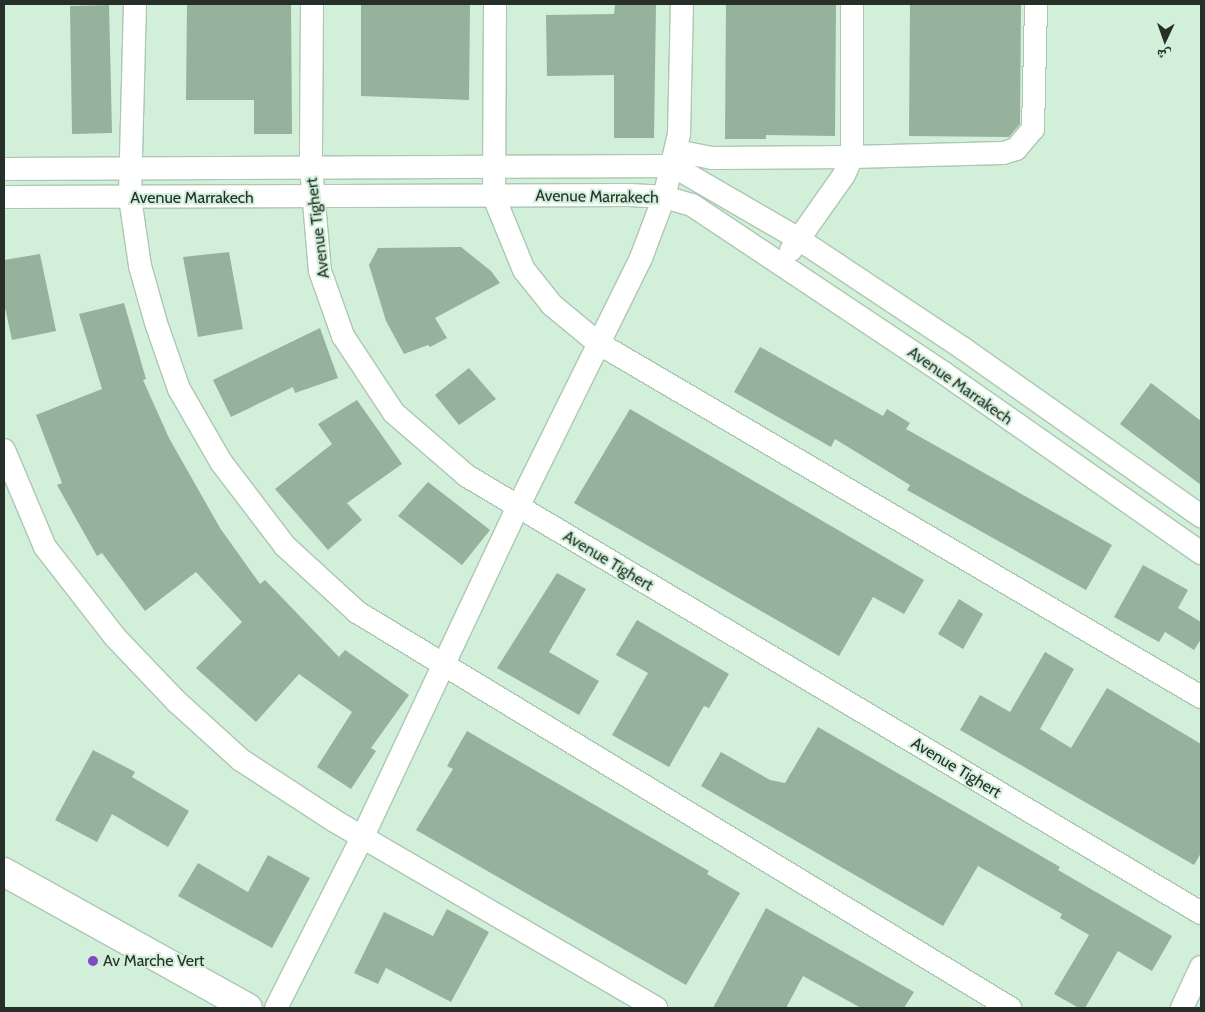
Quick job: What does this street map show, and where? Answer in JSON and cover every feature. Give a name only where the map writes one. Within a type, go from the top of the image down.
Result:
[{"type":"street","points":[[135,4],[133,170],[130,198],[140,266],[156,323],[179,388],[221,462],[285,546],[357,612],[443,666],[1010,1008]]},
{"type":"street","name":"Avenue Tighert","points":[[312,4],[311,167],[312,198],[320,271],[343,336],[389,406],[467,476],[1201,913]]},
{"type":"street","points":[[494,4],[494,197],[524,270],[552,305],[598,343],[1201,698]]},
{"type":"street","points":[[276,1008],[363,836],[518,507],[641,258],[664,197],[674,159],[683,61],[682,4]]},
{"type":"street","points":[[783,264],[797,238],[844,175],[852,157],[852,4]]},
{"type":"street","points":[[674,159],[1003,153],[1023,144],[1033,129],[1036,4]]},
{"type":"street","name":"Avenue Marrakech","points":[[4,169],[133,170],[311,167],[493,169],[674,159],[964,349],[1201,516]]},
{"type":"street","name":"Avenue Marrakech","points":[[4,197],[312,198],[629,195],[664,197],[692,205],[944,373],[1030,435],[1201,552]]},
{"type":"street","points":[[944,373],[964,349]]},
{"type":"street","points":[[1030,435],[1044,407]]},
{"type":"street","points":[[4,450],[45,547],[116,637],[177,702],[241,760],[363,836],[656,1008]]},
{"type":"street","points":[[4,872],[248,1008]]},
{"type":"street","points":[[1182,1008],[1201,966]]},
{"type":"building","points":[[187,4],[291,4],[292,134],[254,134],[254,100],[186,100]]},
{"type":"building","points":[[361,4],[470,4],[469,100],[361,96]]},
{"type":"building","points":[[615,4],[656,4],[654,138],[614,138],[614,75],[547,76],[546,15],[614,14]]},
{"type":"building","points":[[726,4],[836,4],[835,136],[766,135],[766,139],[725,139]]},
{"type":"building","points":[[910,4],[1021,4],[1020,124],[1009,137],[909,136]]},
{"type":"building","points":[[109,5],[112,133],[72,134],[70,6]]},
{"type":"building","points":[[461,247],[491,271],[500,283],[435,318],[447,338],[430,347],[428,345],[404,354],[386,321],[369,265],[378,248]]},
{"type":"building","points":[[229,252],[243,329],[198,337],[183,257]]},
{"type":"building","points":[[40,254],[56,331],[12,340],[4,303],[4,260]]},
{"type":"building","points":[[124,303],[146,379],[143,380],[169,438],[220,528],[260,584],[265,580],[339,657],[345,650],[409,695],[371,748],[376,751],[351,789],[317,767],[352,712],[299,674],[256,722],[196,668],[242,622],[196,572],[145,611],[102,553],[97,556],[57,485],[62,483],[36,415],[102,389],[79,314]]},
{"type":"building","points":[[320,328],[338,378],[295,393],[293,387],[231,417],[213,380]]},
{"type":"building","points":[[760,347],[883,416],[887,409],[910,423],[906,429],[1112,545],[1086,590],[907,490],[910,485],[835,439],[831,447],[734,392]]},
{"type":"building","points":[[469,368],[496,399],[459,425],[435,395]]},
{"type":"building","points":[[1151,383],[1201,421],[1201,485],[1120,424]]},
{"type":"building","points":[[357,400],[402,464],[347,503],[362,520],[328,550],[275,489],[332,444],[318,424]]},
{"type":"building","points":[[630,409],[924,580],[904,614],[873,597],[839,656],[574,503]]},
{"type":"building","points":[[428,482],[490,530],[462,565],[398,516]]},
{"type":"building","points":[[1143,565],[1188,590],[1178,608],[1201,622],[1201,639],[1194,650],[1165,632],[1159,642],[1114,617]]},
{"type":"building","points":[[557,573],[586,589],[549,652],[599,681],[579,715],[497,668]]},
{"type":"building","points":[[959,599],[983,614],[963,649],[938,634]]},
{"type":"building","points":[[637,620],[729,674],[709,708],[704,706],[669,767],[612,735],[648,673],[616,655]]},
{"type":"building","points":[[1045,652],[1074,669],[1040,729],[1071,748],[1107,688],[1201,744],[1201,853],[1194,865],[960,730],[980,695],[1010,712]]},
{"type":"building","points":[[818,727],[1060,867],[1058,870],[1172,936],[1152,971],[1118,951],[1085,1008],[1079,1008],[1054,994],[1089,935],[1060,918],[1062,914],[978,866],[943,926],[701,786],[721,752],[770,780],[785,783]]},
{"type":"building","points":[[467,731],[709,871],[707,874],[740,893],[686,985],[416,830],[453,769],[447,766]]},
{"type":"building","points":[[93,750],[135,772],[132,777],[189,811],[168,847],[112,814],[97,842],[55,820]]},
{"type":"building","points":[[268,855],[310,878],[272,948],[178,896],[198,863],[248,892]]},
{"type":"building","points":[[766,908],[914,992],[904,1008],[861,1008],[803,976],[786,1008],[713,1008]]},
{"type":"building","points":[[447,909],[489,932],[451,1002],[386,968],[378,984],[354,973],[384,912],[433,936]]},
{"type":"place","name":"Av Marche Vert","points":[[93,961]]}]
